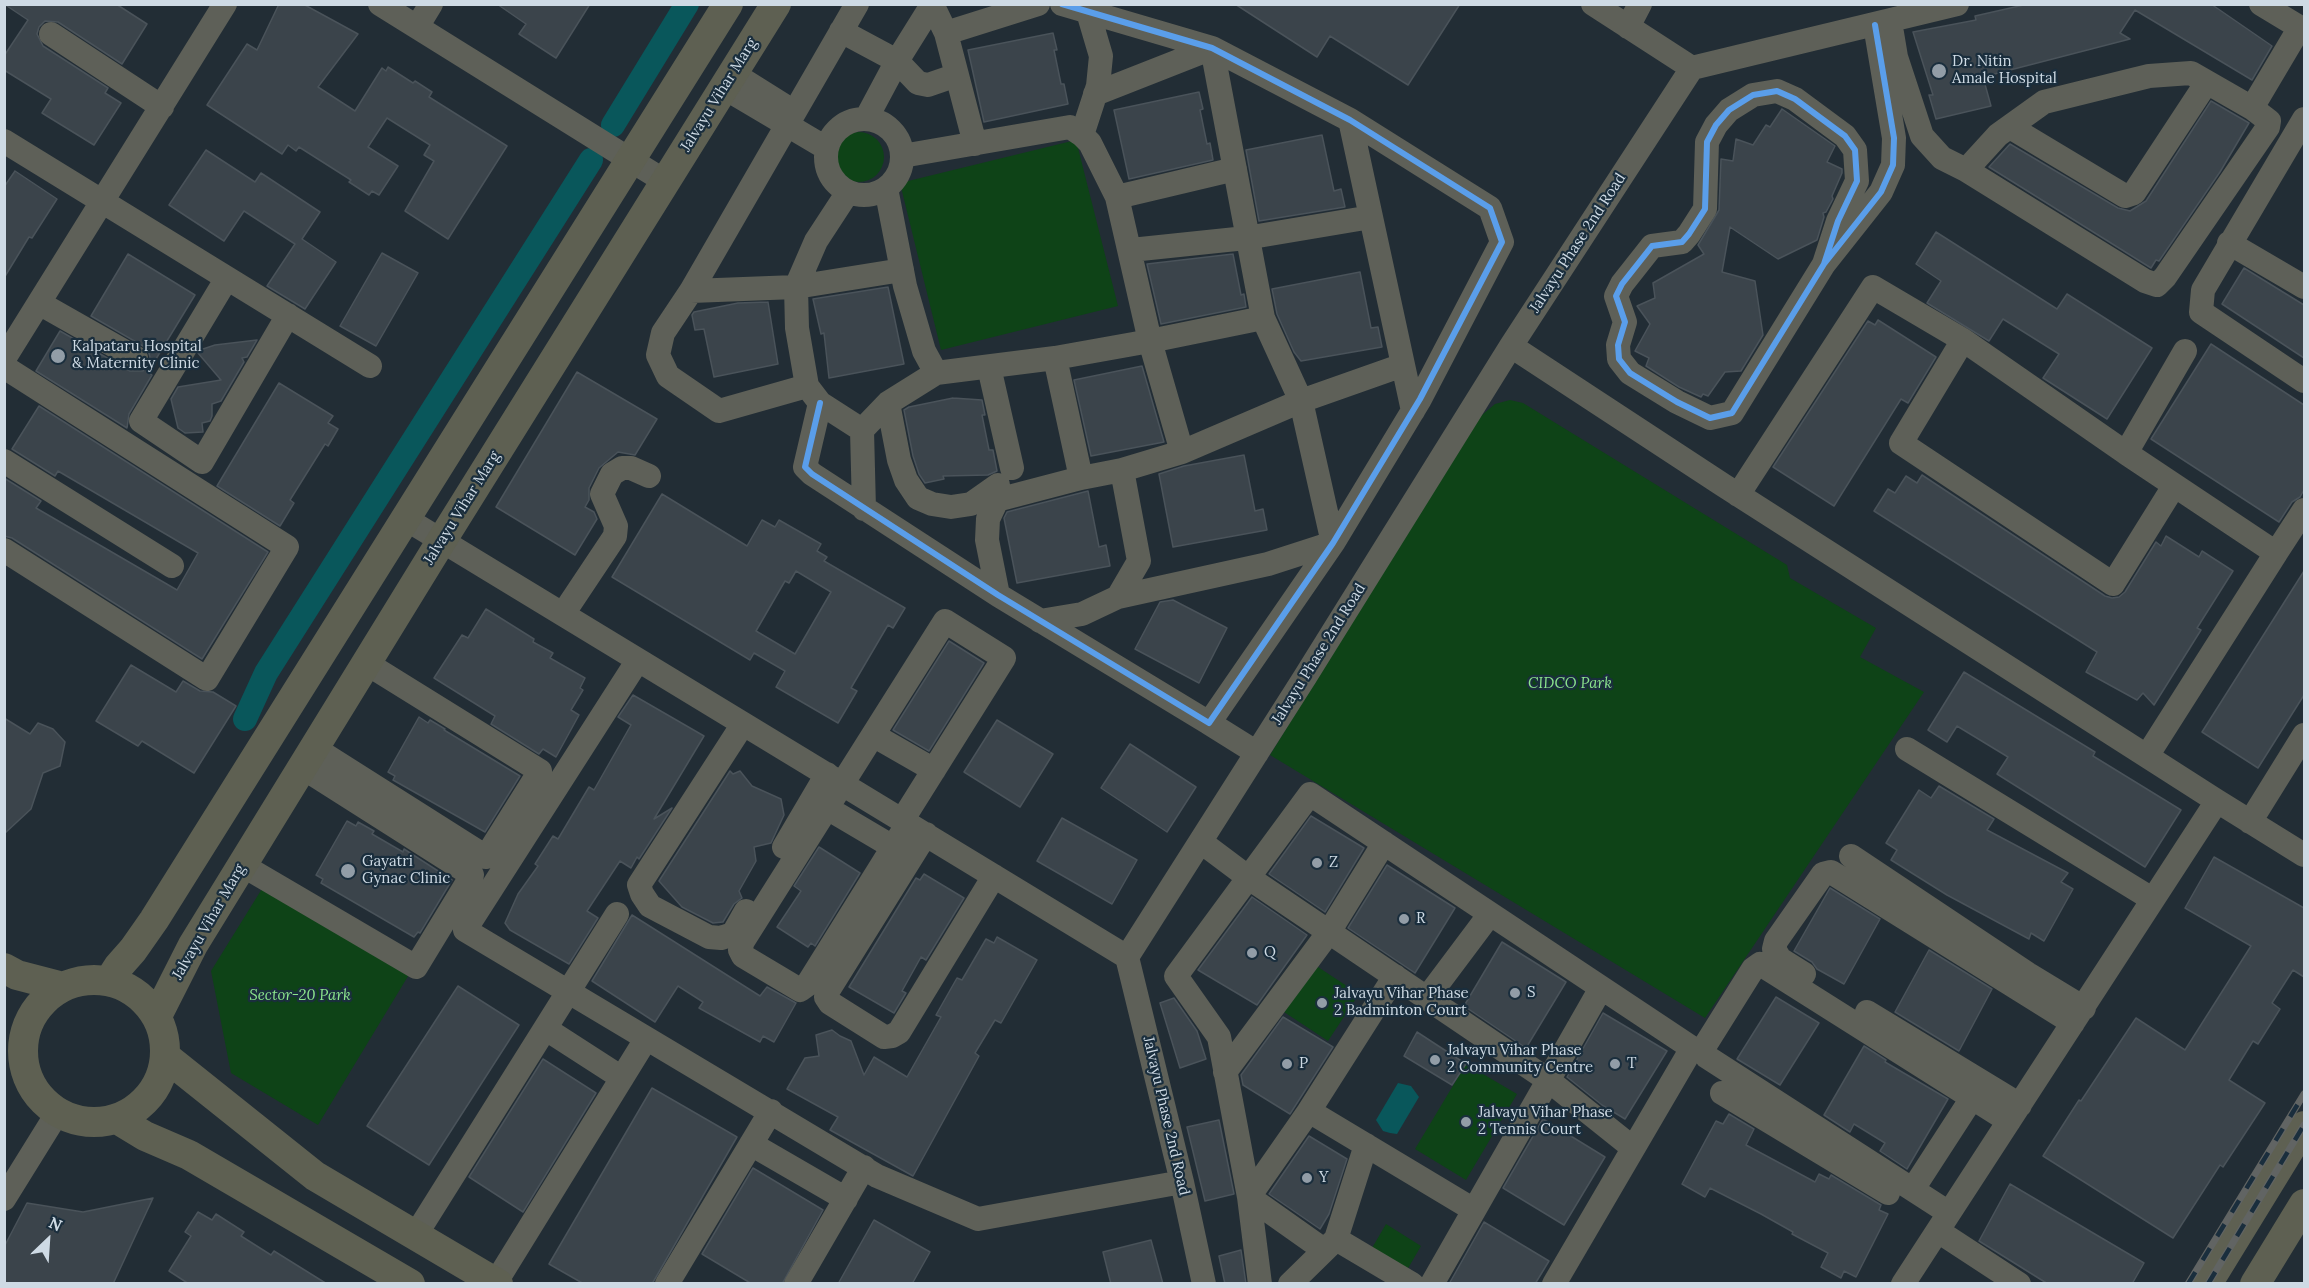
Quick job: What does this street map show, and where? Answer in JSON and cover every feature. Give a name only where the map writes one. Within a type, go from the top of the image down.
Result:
[{"type":"main road","points":[[109,981],[154,920],[406,519],[623,155],[728,4]]},
{"type":"main road","name":"Jalvayu Vihar Marg","points":[[156,1016],[193,945],[242,865],[776,4]]},
{"type":"main road","points":[[4,968],[17,975],[63,987]]},
{"type":"main road","points":[[86,980],[109,981],[128,988],[144,1000],[156,1016],[164,1036],[166,1057],[161,1077],[151,1095],[136,1110],[117,1119],[97,1122],[77,1120],[58,1112],[42,1099],[30,1081],[14,1054],[24,1038],[31,1017],[44,1000],[63,987],[86,980]]},
{"type":"main road","points":[[166,1057],[315,1176],[497,1283]]},
{"type":"main road","points":[[117,1119],[145,1136],[189,1155],[410,1284]]},
{"type":"main road","points":[[2207,1284],[2304,1126]]},
{"type":"main road","points":[[2255,1284],[2304,1204]]},
{"type":"street","points":[[4,359],[225,4]]},
{"type":"street","points":[[380,4],[666,182]]},
{"type":"street","points":[[417,27],[430,4]]},
{"type":"street","points":[[857,4],[692,291],[663,333],[658,355],[668,376],[719,411],[814,395],[862,430]]},
{"type":"street","points":[[946,33],[1038,4]]},
{"type":"street","points":[[1062,4],[1212,48],[1350,120],[1490,208],[1502,242],[1413,411],[1333,543],[1209,723]]},
{"type":"street","points":[[1593,4],[1692,68],[1949,5]]},
{"type":"street","points":[[1628,27],[1640,4]]},
{"type":"street","points":[[2252,108],[2302,29],[2261,4]]},
{"type":"street","points":[[932,5],[946,33],[975,144]]},
{"type":"street","points":[[866,119],[897,61],[932,5]]},
{"type":"street","points":[[1082,135],[1095,94],[1101,56],[1088,12]]},
{"type":"street","points":[[1883,23],[1922,136],[1942,158],[1966,170],[2145,281],[2157,285],[2165,277],[2268,127],[2269,121],[2252,108],[2191,73],[2149,76],[2044,102],[1998,135],[1966,170]]},
{"type":"street","points":[[1824,264],[1838,221],[1857,181],[1855,150],[1845,136],[1795,99],[1777,91],[1753,95],[1729,110],[1716,125],[1707,142],[1705,209],[1689,234],[1682,242],[1652,246],[1622,284],[1616,296],[1625,322],[1618,345],[1619,359],[1630,373],[1677,402],[1710,418],[1732,413],[1824,264],[1881,192],[1893,165],[1894,138],[1883,23]]},
{"type":"street","points":[[841,32],[897,61],[918,83],[928,85],[957,75]]},
{"type":"street","points":[[51,34],[162,107]]},
{"type":"street","points":[[1095,94],[1212,48]]},
{"type":"street","points":[[1212,48],[1246,238],[1263,318],[1301,401],[1333,543]]},
{"type":"street","name":"Jalvayu Phase 2nd Road","points":[[1204,1284],[1182,1182],[1127,957],[1511,346],[1692,68]]},
{"type":"street","points":[[727,80],[829,142]]},
{"type":"street","points":[[2010,127],[2125,196],[2134,193],[2207,82]]},
{"type":"street","points":[[866,119],[887,127],[895,135],[902,156],[901,168],[886,188],[874,194],[861,195],[848,192],[837,184],[830,174],[826,161],[829,142],[847,123],[866,119]]},
{"type":"street","points":[[2304,119],[2298,145],[2229,243],[2203,290],[2201,312],[2304,381]]},
{"type":"street","points":[[1350,120],[1413,411]]},
{"type":"street","points":[[902,156],[1070,127],[1090,143],[1118,197],[1150,341],[1182,452]]},
{"type":"street","points":[[4,141],[370,366]]},
{"type":"street","points":[[1118,197],[1235,170]]},
{"type":"street","points":[[886,188],[902,270],[924,351],[936,373]]},
{"type":"street","points":[[848,192],[816,241],[796,287],[797,328],[814,395],[805,467],[864,509],[998,595],[1257,753]]},
{"type":"street","points":[[1131,250],[1246,238],[1371,217]]},
{"type":"street","points":[[2229,243],[2304,287]]},
{"type":"street","points":[[692,291],[796,287],[902,270]]},
{"type":"street","points":[[227,278],[141,421],[202,462],[288,315]]},
{"type":"street","points":[[1738,495],[1873,287],[1964,340],[2174,486],[2276,553]]},
{"type":"street","points":[[39,303],[135,358]]},
{"type":"street","points":[[864,509],[862,430],[888,403],[936,373],[1055,358],[1263,318]]},
{"type":"street","points":[[1964,340],[1901,443],[2113,584],[2174,486]]},
{"type":"street","points":[[1511,346],[1738,495],[2304,855]]},
{"type":"street","points":[[2126,453],[2185,351]]},
{"type":"street","points":[[1055,358],[1081,478]]},
{"type":"street","points":[[998,595],[987,540],[988,519],[997,500],[1122,470],[1182,452],[1301,401],[1403,365]]},
{"type":"street","points":[[4,367],[287,547],[207,679],[4,550]]},
{"type":"street","points":[[888,403],[899,460],[906,480],[918,498],[932,504],[951,507],[971,504],[1005,476],[989,367]]},
{"type":"street","points":[[4,461],[172,566]]},
{"type":"street","points":[[563,614],[615,536],[616,526],[602,494],[612,474],[622,468],[631,468],[649,476]]},
{"type":"street","points":[[1118,597],[1139,561],[1122,470]]},
{"type":"street","points":[[2147,756],[2304,510]]},
{"type":"street","points":[[406,519],[1127,957]]},
{"type":"street","points":[[1040,621],[1082,614],[1118,597],[1268,564],[1333,543]]},
{"type":"street","points":[[743,724],[644,875],[639,885],[650,906],[709,938],[721,938],[733,934],[835,779],[873,735],[945,621],[1004,658],[934,770],[912,825],[828,991],[826,997],[830,1003],[884,1037],[899,1032],[994,876]]},
{"type":"street","points":[[638,660],[465,930],[877,1176],[978,1219],[1182,1182]]},
{"type":"street","points":[[308,758],[486,857],[540,771],[366,663]]},
{"type":"street","points":[[873,735],[934,770]]},
{"type":"street","points":[[2250,822],[2304,735]]},
{"type":"street","points":[[1907,749],[2152,899]]},
{"type":"street","points":[[242,865],[416,967],[472,875],[308,758]]},
{"type":"street","points":[[835,779],[827,808],[743,941],[740,950],[743,956],[800,990],[807,985],[893,847],[912,825]]},
{"type":"street","points":[[1260,1284],[1249,1197],[1219,1037],[1176,976],[1310,794],[1692,1048],[1554,1284]]},
{"type":"street","points":[[1903,1284],[2217,801]]},
{"type":"street","points":[[827,808],[893,847]]},
{"type":"street","points":[[1201,842],[1249,878],[1548,1080],[1634,1148]]},
{"type":"street","points":[[1225,1072],[1329,932],[1384,843]]},
{"type":"street","points":[[1851,856],[2018,967],[2078,1016]]},
{"type":"street","points":[[2014,1113],[1780,959],[1774,949],[1776,941],[1823,874],[1831,872],[2078,1016]]},
{"type":"street","points":[[415,1236],[617,914]]},
{"type":"street","points":[[1427,998],[1490,914]]},
{"type":"street","points":[[2014,1113],[1972,1098],[1760,964],[1753,969],[1703,1051],[1707,1057],[1912,1189],[1943,1222],[2019,1284]]},
{"type":"street","points":[[1249,1197],[1309,1111],[1395,976]]},
{"type":"street","points":[[1432,1284],[1601,988]]},
{"type":"street","points":[[546,1029],[622,1078]]},
{"type":"street","points":[[497,1283],[646,1039]]},
{"type":"street","points":[[1722,1093],[1908,1205],[1943,1222]]},
{"type":"street","points":[[1912,1189],[1972,1098]]},
{"type":"street","points":[[667,1284],[771,1111]]},
{"type":"street","points":[[1309,1111],[1474,1210]]},
{"type":"street","points":[[4,1199],[58,1112]]},
{"type":"street","points":[[751,1144],[846,1199]]},
{"type":"street","points":[[1290,1284],[1330,1244],[1366,1145]]},
{"type":"street","points":[[796,1284],[864,1167]]},
{"type":"street","points":[[1249,1197],[1330,1244],[1412,1284]]},
{"type":"green space","points":[[859,132],[868,134],[879,143],[884,157],[882,166],[873,177],[859,182],[850,180],[839,171],[834,157],[836,148],[845,137]]},
{"type":"green space","points":[[1076,140],[1118,306],[941,350],[900,183]]},
{"type":"green space","name":"CIDCO Park","points":[[1510,400],[1523,403],[1787,565],[1790,578],[1876,628],[1860,657],[1924,692],[1705,1018],[1270,755],[1476,420],[1495,404]]},
{"type":"green space","name":"Sector-20 Park","points":[[268,879],[413,968],[318,1125],[231,1073],[211,971]]},
{"type":"green space","name":"Jalvayu Vihar Phase 2 Badminton Court","points":[[1315,965],[1359,994],[1328,1041],[1284,1012]]},
{"type":"green space","name":"Jalvayu Vihar Phase 2 Tennis Court","points":[[1466,1064],[1517,1094],[1466,1180],[1415,1149]]},
{"type":"green space","points":[[1386,1224],[1421,1246],[1400,1282],[1365,1260]]},
{"type":"water","points":[[1398,1083],[1411,1086],[1419,1097],[1397,1134],[1383,1131],[1376,1120]]},
{"type":"building","points":[[4,4],[116,4],[147,24],[122,64],[58,22],[45,21],[39,27],[37,34],[43,46],[108,88],[105,93],[121,103],[94,145],[42,113],[51,99],[4,70],[4,56],[28,20]]},
{"type":"building","points":[[279,4],[303,4],[358,34],[318,87],[355,111],[382,68],[386,71],[388,67],[432,92],[429,97],[507,146],[448,239],[405,211],[434,161],[424,155],[430,145],[387,118],[368,147],[398,166],[379,195],[372,191],[369,195],[349,182],[351,180],[299,147],[296,151],[288,145],[282,154],[207,105],[247,44],[257,50]]},
{"type":"building","points":[[497,4],[590,4],[556,58],[519,34],[526,24]]},
{"type":"building","points":[[1235,4],[1460,4],[1408,85],[1330,36],[1317,57]]},
{"type":"building","points":[[2028,4],[2211,4],[2272,46],[2252,80],[2135,10],[2120,33],[2130,39],[1983,77],[1991,106],[1936,119],[1929,95],[1933,95],[1913,32],[1976,20],[1975,16]]},
{"type":"building","points":[[1053,33],[1061,84],[1064,84],[1068,104],[984,122],[968,50]]},
{"type":"building","points":[[1199,92],[1207,144],[1210,143],[1213,160],[1129,179],[1114,110]]},
{"type":"building","points":[[2211,101],[2249,123],[2220,172],[2159,261],[2156,260],[2151,268],[1989,167],[2010,144],[2118,208],[2130,211],[2146,201]]},
{"type":"building","points":[[1782,109],[1835,146],[1827,162],[1842,169],[1842,173],[1832,196],[1833,199],[1826,212],[1823,213],[1824,217],[1817,240],[1778,259],[1730,227],[1722,272],[1755,281],[1763,335],[1741,371],[1725,372],[1708,396],[1703,394],[1701,397],[1679,387],[1646,366],[1649,358],[1635,351],[1650,324],[1637,306],[1655,298],[1653,283],[1704,254],[1698,245],[1719,210],[1721,159],[1733,161],[1736,139],[1753,145],[1766,125],[1770,127]]},
{"type":"building","points":[[1322,135],[1334,191],[1341,189],[1345,207],[1259,221],[1246,150]]},
{"type":"building","points":[[206,150],[255,182],[261,173],[320,212],[302,239],[336,262],[305,309],[267,286],[295,244],[244,211],[224,241],[169,205]]},
{"type":"building","points":[[15,171],[57,199],[32,238],[29,237],[4,278],[4,187]]},
{"type":"building","points":[[1936,232],[2057,309],[2067,294],[2152,348],[2107,419],[2043,378],[2059,354],[2003,319],[1989,341],[1927,303],[1941,281],[1916,264]]},
{"type":"building","points":[[382,253],[418,273],[376,346],[340,326]]},
{"type":"building","points":[[128,254],[195,295],[148,372],[152,375],[129,414],[127,428],[36,371],[60,331],[130,371],[143,371],[148,365],[150,357],[148,350],[91,316]]},
{"type":"building","points":[[1233,254],[1241,295],[1244,294],[1246,307],[1161,324],[1147,264]]},
{"type":"building","points":[[2244,268],[2304,305],[2304,358],[2222,304]]},
{"type":"building","points":[[1360,272],[1371,328],[1378,327],[1382,347],[1301,361],[1294,352],[1277,314],[1272,289]]},
{"type":"building","points":[[888,287],[904,364],[829,378],[824,333],[821,334],[813,299]]},
{"type":"building","points":[[768,302],[778,364],[714,377],[704,329],[695,330],[692,315],[694,312],[738,303]]},
{"type":"building","points":[[1878,320],[1936,357],[1908,403],[1901,399],[1834,506],[1773,467],[1868,321],[1875,325]]},
{"type":"building","points":[[257,340],[247,357],[242,358],[244,362],[221,401],[212,404],[210,421],[202,423],[203,432],[185,433],[178,428],[171,399],[178,387],[221,380],[198,353],[200,350],[215,345]]},
{"type":"building","points":[[2211,344],[2304,405],[2304,490],[2300,497],[2292,502],[2279,522],[2151,439]]},
{"type":"building","points":[[1142,366],[1164,442],[1091,456],[1074,380]]},
{"type":"building","points":[[577,372],[657,419],[635,455],[618,452],[599,468],[589,488],[589,500],[585,507],[594,512],[597,519],[575,555],[496,507]]},
{"type":"building","points":[[279,383],[333,416],[328,423],[338,429],[328,446],[325,444],[290,500],[294,503],[280,526],[217,486]]},
{"type":"building","points":[[953,398],[982,400],[985,415],[982,415],[989,450],[993,450],[997,471],[988,475],[943,476],[944,479],[925,483],[919,474],[913,456],[904,410]]},
{"type":"building","points":[[39,406],[268,552],[202,659],[12,538],[4,536],[4,478],[41,501],[36,508],[177,590],[198,553],[58,471],[55,476],[12,449]]},
{"type":"building","points":[[1244,455],[1255,511],[1263,509],[1267,530],[1173,547],[1159,474],[1184,466]]},
{"type":"building","points":[[1922,475],[2105,596],[2119,597],[2125,592],[2156,542],[2161,546],[2166,536],[2199,557],[2202,551],[2233,571],[2197,628],[2201,630],[2154,705],[2143,693],[2137,700],[2086,672],[2097,652],[1874,511],[1888,489],[1895,493],[1906,476],[1917,483]]},
{"type":"building","points":[[1088,491],[1099,547],[1106,545],[1110,566],[1017,583],[1004,518],[1007,512]]},
{"type":"building","points":[[662,494],[747,546],[762,520],[775,527],[779,520],[821,544],[817,551],[827,557],[824,561],[905,608],[893,628],[888,625],[851,688],[857,691],[838,723],[776,687],[785,671],[754,653],[750,660],[612,577]],"holes":[[[796,571],[831,592],[795,654],[756,631],[785,581],[789,583]]]},
{"type":"building","points":[[2304,571],[2304,695],[2258,768],[2202,732]]},
{"type":"building","points":[[1173,600],[1227,628],[1199,683],[1135,649],[1160,602]]},
{"type":"building","points":[[486,609],[553,653],[550,658],[585,678],[580,688],[583,690],[571,710],[579,715],[556,757],[543,749],[539,754],[491,724],[495,716],[434,678],[462,635],[468,638]]},
{"type":"building","points":[[949,641],[984,663],[929,751],[893,730]]},
{"type":"building","points":[[131,665],[176,692],[183,681],[200,691],[213,692],[236,706],[194,773],[142,741],[138,746],[96,721]]},
{"type":"building","points":[[1964,672],[2095,752],[2093,756],[2181,810],[2145,867],[1997,774],[2008,757],[1957,726],[1947,742],[1928,730]]},
{"type":"building","points":[[633,695],[704,736],[654,819],[672,808],[639,859],[637,857],[631,868],[620,861],[587,911],[598,918],[569,964],[510,930],[505,923],[518,894],[538,866],[535,864],[553,836],[558,839],[589,787],[594,790],[631,725],[618,717]]},
{"type":"building","points":[[419,717],[428,723],[430,720],[520,776],[485,832],[393,780],[395,776],[388,772]]},
{"type":"building","points":[[4,718],[30,734],[38,723],[53,729],[65,742],[60,766],[43,773],[31,809],[4,834]]},
{"type":"building","points":[[997,720],[1053,754],[1020,807],[964,772]]},
{"type":"building","points":[[1130,744],[1196,787],[1167,832],[1101,788]]},
{"type":"building","points":[[730,771],[733,774],[740,771],[752,786],[781,799],[784,815],[771,843],[754,847],[756,861],[739,891],[742,898],[734,904],[723,922],[713,923],[682,907],[659,881]]},
{"type":"building","points":[[1939,786],[1994,819],[1987,830],[2068,873],[2061,882],[2073,889],[2044,941],[2031,933],[2029,939],[1947,895],[1891,860],[1897,850],[1886,843],[1919,790],[1931,798]]},
{"type":"building","name":"Z","points":[[1311,816],[1364,848],[1325,912],[1269,874]]},
{"type":"building","points":[[1062,818],[1137,860],[1112,904],[1037,861]]},
{"type":"building","points":[[347,821],[356,826],[358,822],[374,831],[372,834],[403,852],[404,849],[452,880],[420,933],[418,932],[414,937],[321,883],[323,879],[316,875]]},
{"type":"building","points":[[819,847],[860,873],[815,946],[811,943],[808,947],[777,927],[801,891],[794,886]]},
{"type":"building","points":[[2214,857],[2304,908],[2304,977],[2293,970],[2272,1003],[2280,1009],[2258,1044],[2253,1041],[2229,1080],[2265,1103],[2223,1167],[2220,1165],[2173,1238],[2043,1156],[2136,1018],[2185,1050],[2251,946],[2185,908]]},
{"type":"building","name":"R","points":[[1387,865],[1455,908],[1415,973],[1348,928]]},
{"type":"building","points":[[924,874],[964,898],[926,960],[921,957],[902,991],[906,993],[894,1013],[849,987],[916,878],[920,880]]},
{"type":"building","points":[[1830,888],[1880,919],[1844,984],[1817,969],[1812,962],[1794,951]]},
{"type":"building","name":"Q","points":[[1252,897],[1307,935],[1257,1005],[1198,970]]},
{"type":"building","points":[[632,915],[760,996],[767,987],[796,1003],[774,1042],[763,1036],[760,1042],[699,1008],[703,1002],[678,986],[655,1022],[592,981]]},
{"type":"building","points":[[997,937],[1037,960],[1001,1023],[995,1020],[975,1053],[979,1056],[913,1176],[830,1130],[838,1117],[787,1089],[805,1058],[819,1056],[816,1035],[832,1030],[851,1041],[864,1075],[874,1057],[907,1077],[941,1017],[936,1015],[957,978],[962,980],[986,939],[994,943]]},
{"type":"building","name":"S","points":[[1502,942],[1566,982],[1526,1048],[1464,1006]]},
{"type":"building","points":[[1929,950],[1992,989],[1959,1051],[1895,1012]]},
{"type":"building","points":[[458,986],[519,1025],[429,1165],[367,1126]]},
{"type":"building","points":[[1776,997],[1819,1023],[1780,1085],[1737,1059]]},
{"type":"building","points":[[1174,998],[1197,1031],[1206,1059],[1180,1068],[1160,1003]]},
{"type":"building","name":"T","points":[[1603,1013],[1667,1051],[1625,1119],[1602,1105],[1567,1077]]},
{"type":"building","name":"P","points":[[1283,1017],[1333,1047],[1290,1114],[1243,1085],[1241,1075]]},
{"type":"building","name":"Jalvayu Vihar Phase 2 Community Centre","points":[[1417,1032],[1466,1064],[1452,1085],[1404,1056]]},
{"type":"building","points":[[1864,1046],[1886,1060],[1885,1062],[1948,1099],[1907,1169],[1880,1151],[1885,1143],[1854,1124],[1850,1132],[1824,1115]]},
{"type":"building","points":[[543,1059],[596,1093],[523,1212],[469,1177]]},
{"type":"building","points":[[652,1088],[737,1137],[652,1284],[584,1284],[549,1264]]},
{"type":"building","points":[[1729,1114],[1754,1129],[1746,1145],[1815,1182],[1819,1174],[1829,1179],[1831,1175],[1881,1205],[1879,1210],[1888,1214],[1856,1277],[1844,1271],[1841,1278],[1821,1267],[1828,1253],[1761,1214],[1710,1188],[1705,1197],[1682,1184],[1716,1121],[1723,1124]]},
{"type":"building","points":[[1543,1119],[1605,1157],[1564,1225],[1503,1188]]},
{"type":"building","points":[[1219,1120],[1234,1194],[1205,1201],[1187,1127]]},
{"type":"building","name":"Y","points":[[1309,1136],[1347,1159],[1329,1214],[1320,1229],[1269,1194]]},
{"type":"building","points":[[753,1168],[823,1210],[782,1284],[752,1284],[702,1254]]},
{"type":"building","points":[[2010,1184],[2144,1263],[2132,1284],[2048,1284],[1979,1241]]},
{"type":"building","points":[[153,1198],[113,1284],[4,1284],[4,1247],[27,1203],[83,1212]]},
{"type":"building","points":[[198,1212],[212,1220],[216,1214],[244,1232],[241,1236],[271,1255],[274,1251],[327,1284],[189,1284],[169,1271],[191,1236],[185,1232]]},
{"type":"building","points":[[874,1220],[930,1252],[912,1284],[838,1284]]},
{"type":"building","points":[[1484,1222],[1549,1261],[1535,1284],[1449,1284]]},
{"type":"building","points":[[1151,1240],[1163,1284],[1111,1284],[1103,1252]]},
{"type":"building","points":[[1241,1250],[1246,1284],[1225,1284],[1219,1256]]},
{"type":"waterway","points":[[613,125],[687,4]]},
{"type":"waterway","points":[[591,160],[613,125]]},
{"type":"waterway","points":[[245,719],[266,673],[591,160]]},
{"type":"railway","points":[[2188,1284],[2304,1094]]},
{"type":"railway","points":[[2208,1284],[2304,1125]]},
{"type":"cycle path","points":[[820,403],[805,467],[812,474],[998,595],[1209,723],[1333,543],[1420,399],[1502,242],[1490,208],[1350,120],[1212,48],[1062,4]]},
{"type":"cycle path","points":[[1824,264],[1838,221],[1857,181],[1855,150],[1845,136],[1795,99],[1777,91],[1753,95],[1729,110],[1716,125],[1707,142],[1705,209],[1689,234],[1682,242],[1652,246],[1622,284],[1616,296],[1625,322],[1618,345],[1619,359],[1630,373],[1677,402],[1710,418],[1732,413],[1824,264],[1881,192],[1893,165],[1894,138],[1875,25]]},
{"type":"place","name":"Dr. Nitin Amale Hospital","points":[[1939,71]]},
{"type":"place","name":"Kalpataru Hospital & Maternity Clinic","points":[[58,356]]},
{"type":"place","name":"Z","points":[[1317,863]]},
{"type":"place","name":"Gayatri Gynac Clinic","points":[[348,871]]},
{"type":"place","name":"R","points":[[1404,919]]},
{"type":"place","name":"Q","points":[[1252,953]]},
{"type":"place","name":"S","points":[[1515,993]]},
{"type":"place","name":"Jalvayu Vihar Phase 2 Badminton Court","points":[[1322,1003]]},
{"type":"place","name":"Jalvayu Vihar Phase 2 Community Centre","points":[[1435,1060]]},
{"type":"place","name":"P","points":[[1287,1064]]},
{"type":"place","name":"T","points":[[1615,1064]]},
{"type":"place","name":"Jalvayu Vihar Phase 2 Tennis Court","points":[[1466,1122]]},
{"type":"place","name":"Y","points":[[1307,1178]]}]
